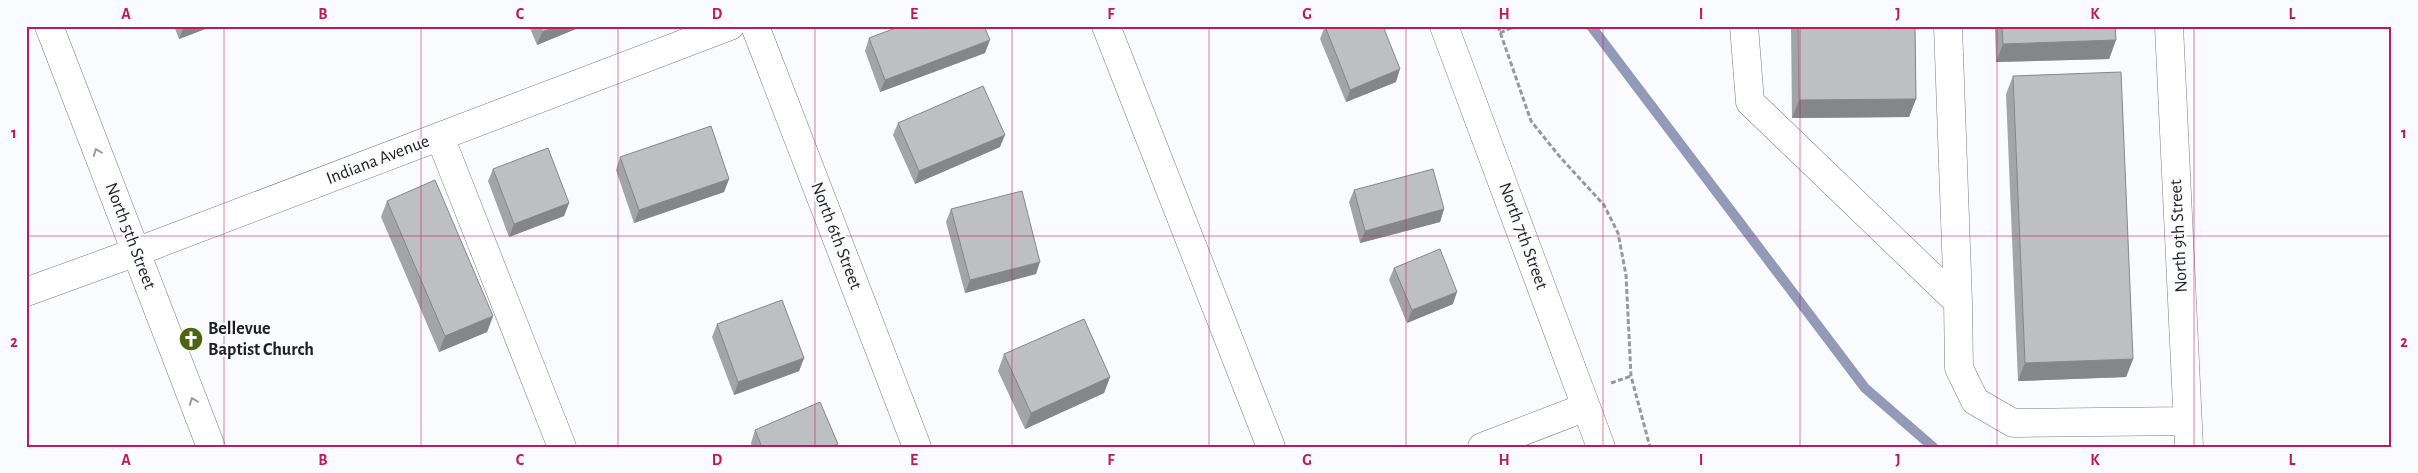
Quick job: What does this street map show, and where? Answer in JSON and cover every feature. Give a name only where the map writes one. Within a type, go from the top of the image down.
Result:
[{"type":"street","name":"North 5th Street","points":[[49,26],[211,447]]},
{"type":"street","name":"Indiana Avenue","points":[[26,292],[730,26]]},
{"type":"street","name":"North 6th Street","points":[[755,26],[917,447]]},
{"type":"street","points":[[1106,26],[1271,447]]},
{"type":"street","name":"North 7th Street","points":[[1444,26],[1601,447]]},
{"type":"street","points":[[1744,26],[1750,102],[1958,302]]},
{"type":"street","points":[[1948,26],[1959,368],[1975,401],[2013,422],[2188,434]]},
{"type":"street","name":"North 9th Street","points":[[2169,26],[2188,434]]},
{"type":"street","points":[[440,137],[562,447]]},
{"type":"street","points":[[1482,447],[1586,407]]},
{"type":"path","points":[[1498,26],[1531,121],[1604,204],[1618,233],[1626,275],[1631,376],[1650,447]]},
{"type":"path","points":[[1500,33],[1516,26]]},
{"type":"building","points":[[539,26],[557,26],[542,32]]},
{"type":"building","points":[[901,26],[984,26],[990,40],[885,80],[869,38]]},
{"type":"building","points":[[1325,26],[1383,26],[1400,69],[1350,90]]},
{"type":"building","points":[[1798,26],[1915,26],[1916,99],[1799,100]]},
{"type":"building","points":[[2002,26],[2115,26],[2116,40],[2003,44]]},
{"type":"building","points":[[2121,72],[2133,359],[2025,363],[2013,76]]},
{"type":"building","points":[[983,86],[1005,135],[919,171],[898,123]]},
{"type":"building","points":[[711,126],[729,179],[639,210],[620,157]]},
{"type":"building","points":[[548,148],[569,203],[514,224],[493,169]]},
{"type":"building","points":[[1433,169],[1444,209],[1365,231],[1354,190]]},
{"type":"building","points":[[435,180],[493,316],[445,336],[387,201]]},
{"type":"building","points":[[1022,191],[1040,262],[970,280],[951,209]]},
{"type":"building","points":[[1440,249],[1457,292],[1412,310],[1394,268]]},
{"type":"building","points":[[782,300],[804,358],[738,382],[717,324]]},
{"type":"building","points":[[1084,319],[1110,377],[1031,413],[1004,354]]},
{"type":"building","points":[[820,402],[838,444],[832,447],[762,447],[755,430]]},
{"type":"waterway","points":[[1591,26],[1865,388],[1933,447]]},
{"type":"place","name":"Bellevue Baptist Church","points":[[191,339]]}]
